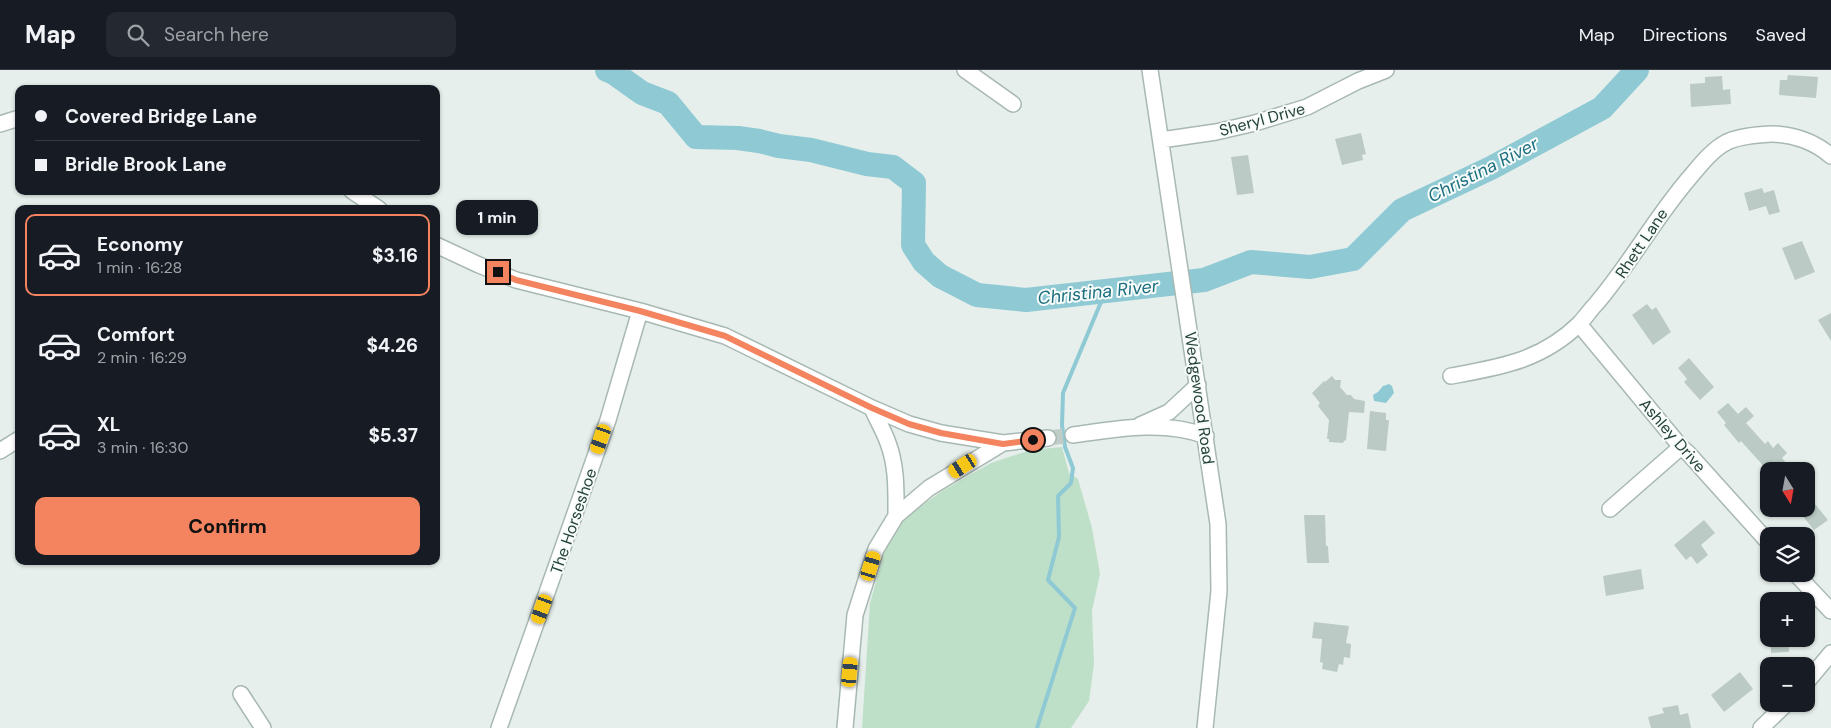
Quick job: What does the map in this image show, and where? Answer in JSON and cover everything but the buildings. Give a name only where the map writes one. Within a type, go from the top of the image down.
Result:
[{"type":"street","points":[[965,70],[1013,104]]},
{"type":"street","name":"Wedgewood Road","points":[[1150,70],[1218,524],[1219,591],[1205,728]]},
{"type":"street","name":"Sheryl Drive","points":[[1161,140],[1216,132],[1307,108],[1386,70]]},
{"type":"street","points":[[0,124],[15,119]]},
{"type":"street","name":"Rhett Lane","points":[[1451,376],[1521,361],[1550,348],[1579,324],[1614,283],[1671,198],[1697,168],[1726,142],[1758,135],[1777,134],[1796,137],[1812,143],[1831,156]]},
{"type":"street","points":[[356,195],[367,205]]},
{"type":"street","points":[[440,247],[516,280],[640,311],[725,336],[872,408],[909,424],[941,433],[1003,444],[1048,438]]},
{"type":"street","name":"The Horseshoe","points":[[499,728],[608,420],[640,311]]},
{"type":"street","name":"Ashley Drive","points":[[1579,324],[1681,447],[1760,533]]},
{"type":"street","points":[[1137,426],[1169,412],[1198,386]]},
{"type":"street","points":[[872,408],[889,444],[894,463],[896,516]]},
{"type":"street","points":[[1073,435],[1137,426],[1192,430],[1206,436]]},
{"type":"street","points":[[0,451],[15,442]]},
{"type":"street","points":[[845,728],[855,615],[876,549],[896,516],[930,488],[1003,444]]},
{"type":"street","points":[[1610,509],[1681,447]]},
{"type":"street","points":[[1804,582],[1831,611]]},
{"type":"street","points":[[1815,672],[1831,653]]},
{"type":"street","points":[[241,694],[263,728]]},
{"type":"street","points":[[1761,728],[1778,712]]},
{"type":"green space","points":[[1062,447],[1069,473],[1078,479],[1092,528],[1100,574],[1092,611],[1094,664],[1089,701],[1071,728],[862,728],[870,603],[884,553],[905,518],[942,491],[991,463],[1030,450]]},
{"type":"water","points":[[1389,384],[1392,386],[1394,393],[1386,403],[1374,401],[1373,395],[1383,386]]},
{"type":"waterway","name":"Christina River","points":[[607,70],[642,93],[668,103],[696,137],[738,138],[759,141],[779,146],[811,150],[867,164],[893,167],[914,183],[913,245],[924,262],[940,276],[977,295],[1026,300],[1204,280],[1251,262],[1310,267],[1353,259],[1402,210],[1491,168],[1602,108],[1637,70]]},
{"type":"waterway","points":[[1037,728],[1075,608],[1048,580],[1059,537],[1058,496],[1071,483],[1073,468],[1065,447],[1062,425],[1063,393],[1106,290]]},
{"type":"tunnel","points":[[1048,438],[1073,435]]},
{"type":"route","points":[[498,272],[516,280],[640,311],[725,336],[872,408],[909,424],[941,433],[1003,444],[1033,440]]}]
